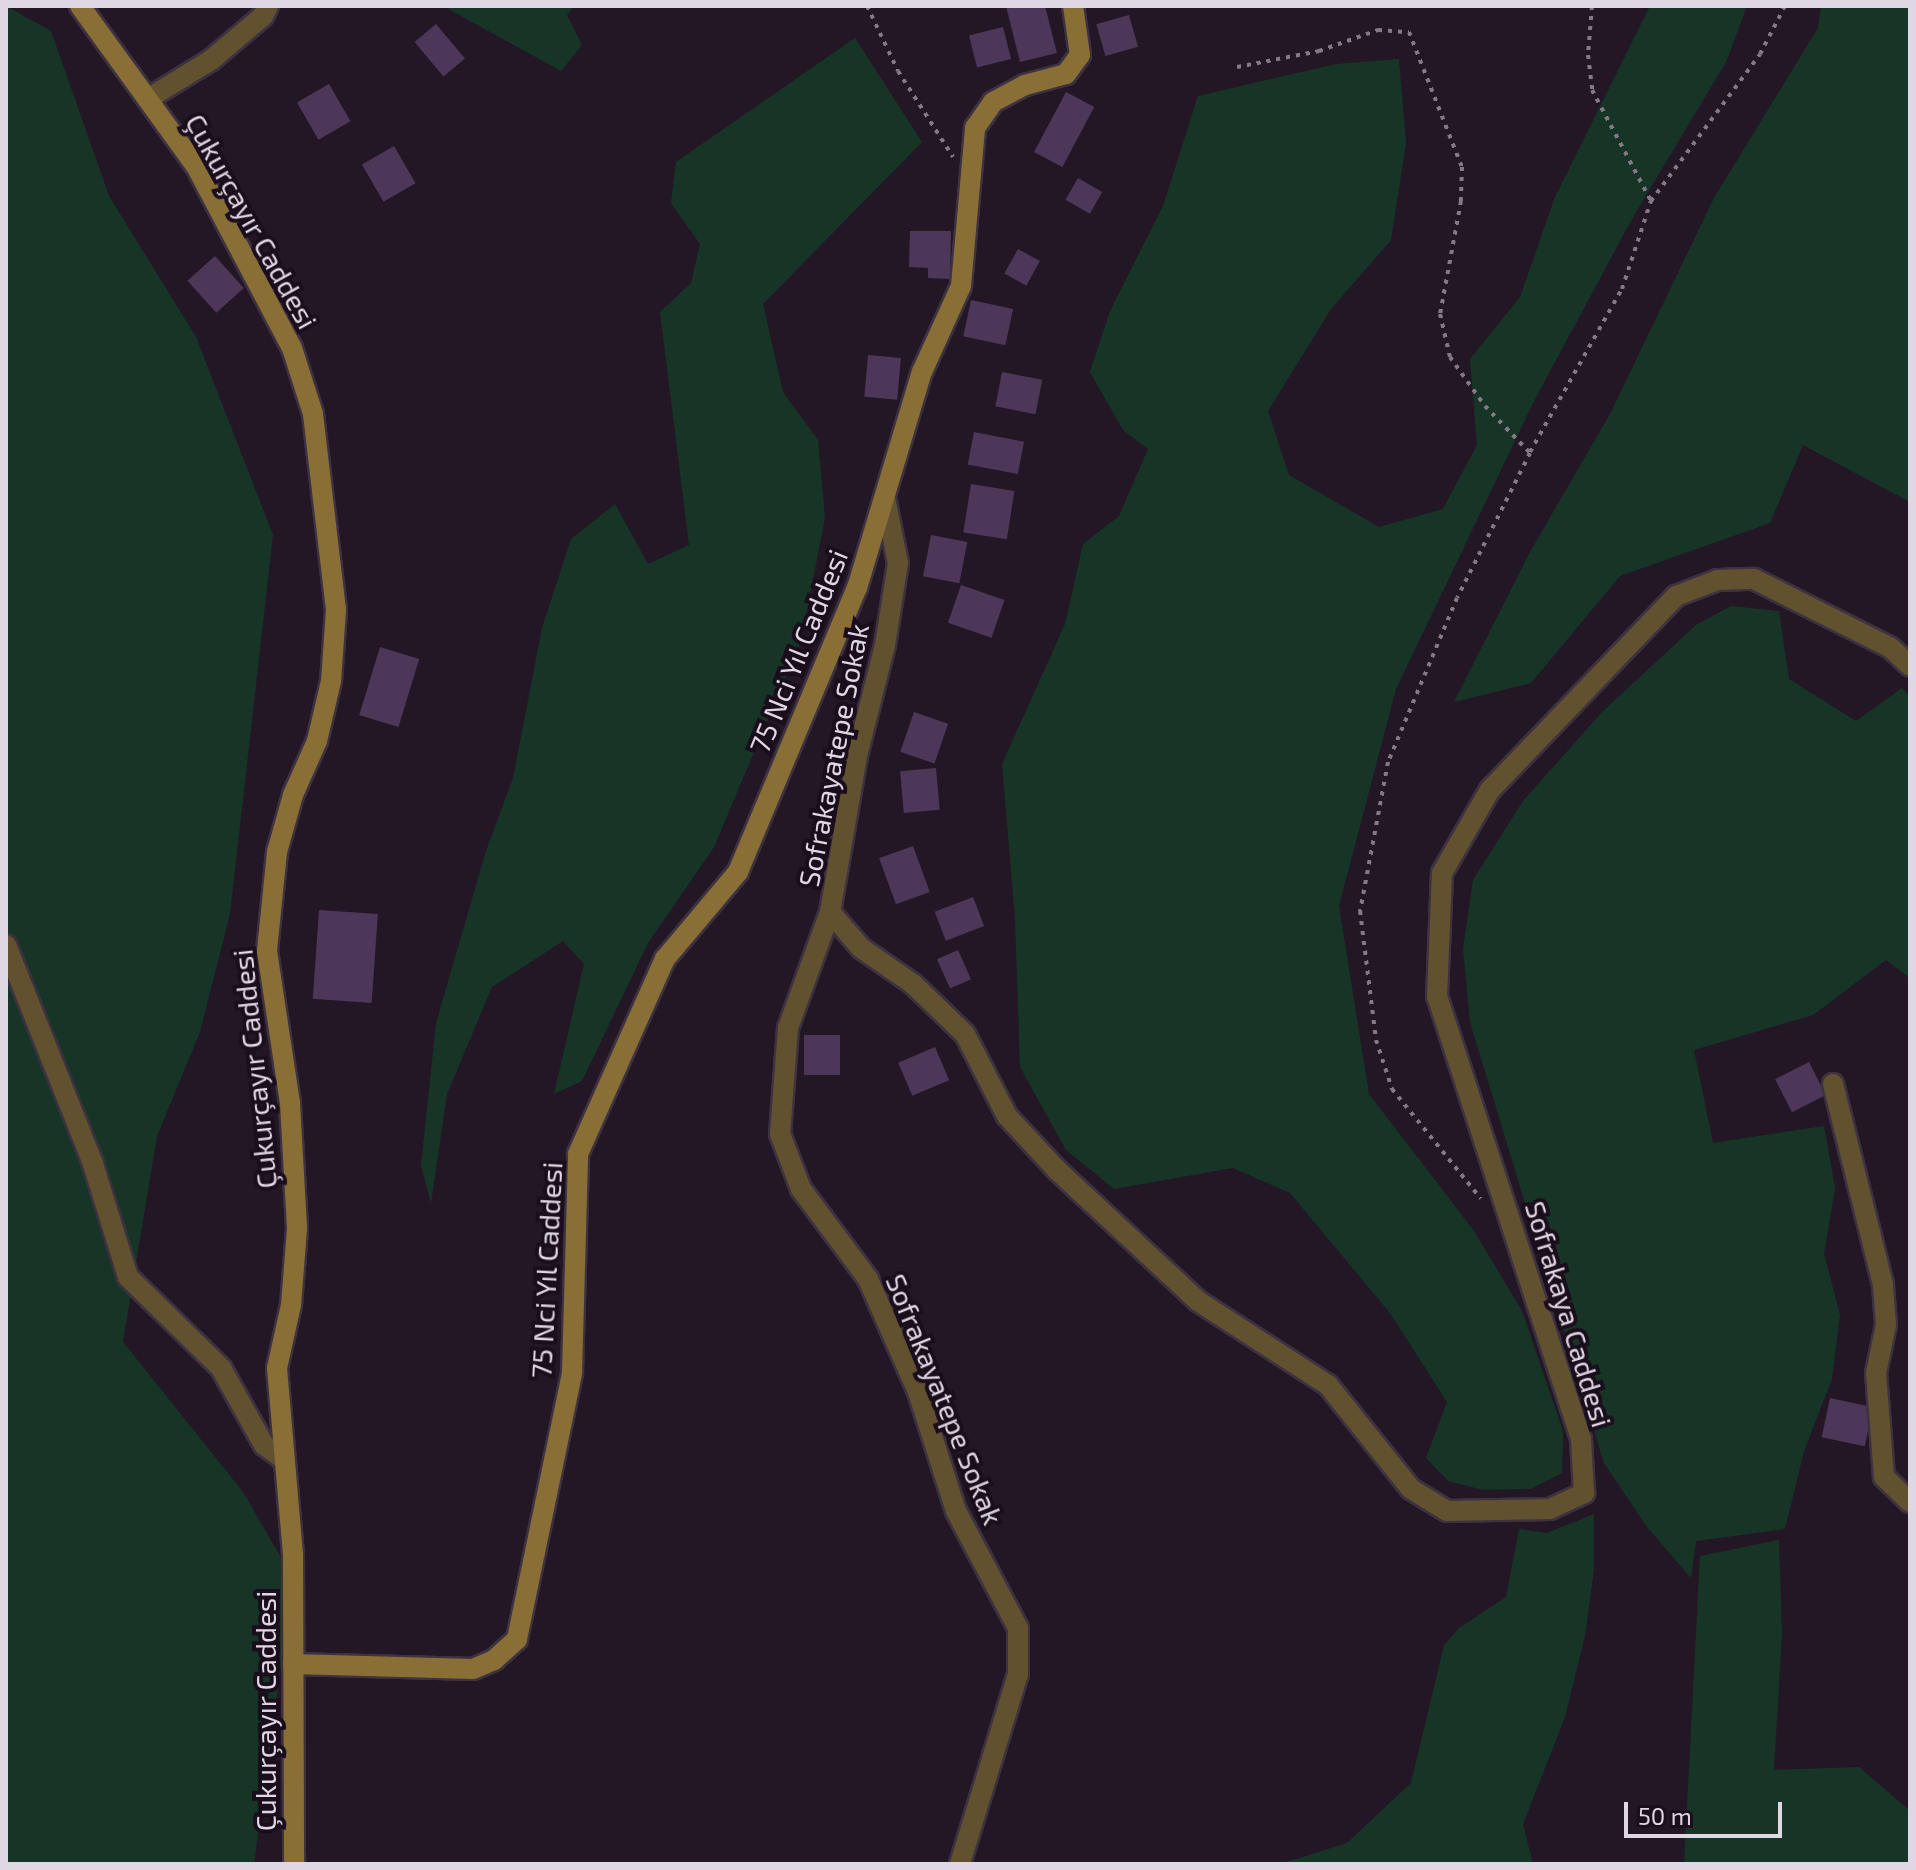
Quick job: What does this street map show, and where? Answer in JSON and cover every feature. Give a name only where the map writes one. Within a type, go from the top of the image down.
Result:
[{"type":"street","name":"Çukurçayır Caddesi","points":[[80,6],[196,166],[292,348],[313,414],[336,610],[331,681],[317,741],[293,795],[277,852],[267,951],[290,1103],[297,1229],[291,1305],[277,1368],[293,1555],[294,1864]]},
{"type":"street","points":[[149,98],[211,60],[263,16],[268,6]]},
{"type":"street","name":"75 Nci Yıl Caddesi","points":[[293,1664],[473,1669],[494,1660],[517,1639],[572,1373],[578,1154],[665,959],[738,872],[857,588],[922,372],[961,286],[975,128],[993,102],[1025,85],[1066,74],[1080,55],[1073,6]]},
{"type":"street","name":"Sofrakayatepe Sokak","points":[[885,498],[898,563],[830,912],[788,1028],[780,1134],[801,1189],[868,1279],[918,1392],[956,1511],[1018,1628],[1018,1674],[960,1864]]},
{"type":"street","name":"Sofrakaya Caddesi","points":[[830,912],[861,948],[913,984],[965,1034],[1007,1116],[1057,1170],[1198,1301],[1328,1385],[1411,1489],[1447,1511],[1550,1509],[1584,1493],[1581,1439],[1437,997],[1442,873],[1490,790],[1676,596],[1718,580],[1754,579],[1891,648],[1910,666]]},
{"type":"street","points":[[6,945],[93,1164],[128,1277],[221,1368],[264,1445],[283,1459]]},
{"type":"street","points":[[1833,1084],[1883,1285],[1886,1325],[1876,1373],[1884,1477],[1910,1502]]},
{"type":"path","points":[[867,6],[905,83],[970,178]]},
{"type":"path","points":[[1592,6],[1588,55],[1592,90],[1651,201]]},
{"type":"path","points":[[1490,1211],[1392,1089],[1376,1040],[1360,911],[1388,762],[1457,598],[1530,453],[1622,289],[1651,201],[1760,54],[1785,6]]},
{"type":"path","points":[[1237,67],[1319,51],[1378,30],[1409,32],[1462,167],[1461,201],[1440,314],[1450,357],[1485,406],[1530,453]]},
{"type":"green space","points":[[6,6],[51,31],[109,196],[196,337],[273,535],[230,914],[200,1032],[157,1136],[123,1342],[243,1492],[293,1578],[254,1864],[6,1864]]},
{"type":"green space","points":[[443,6],[574,6],[567,15],[582,45],[561,71]]},
{"type":"green space","points":[[1650,6],[1747,6],[1726,62],[1632,219],[1534,401],[1396,689],[1339,906],[1369,1094],[1474,1231],[1522,1311],[1563,1431],[1562,1473],[1530,1489],[1483,1490],[1448,1481],[1426,1458],[1447,1402],[1390,1313],[1290,1193],[1233,1168],[1114,1189],[1066,1150],[1020,1067],[1015,918],[1002,764],[1065,624],[1083,544],[1119,516],[1148,449],[1123,430],[1090,372],[1110,311],[1163,206],[1198,96],[1336,64],[1399,59],[1406,143],[1391,240],[1331,309],[1268,411],[1289,475],[1379,527],[1443,509],[1477,445],[1470,359],[1520,297],[1555,197]]},
{"type":"green space","points":[[1821,6],[1910,6],[1910,502],[1803,445],[1770,523],[1620,576],[1531,683],[1454,702],[1530,552],[1610,414],[1714,198],[1818,28]]},
{"type":"green space","points":[[855,38],[922,142],[763,304],[783,392],[818,440],[825,518],[801,641],[714,847],[648,943],[582,1081],[554,1094],[584,964],[563,941],[492,987],[447,1094],[431,1203],[421,1166],[436,1023],[486,851],[513,778],[542,628],[571,539],[615,504],[648,564],[689,545],[660,312],[691,283],[700,244],[671,203],[676,162]]},
{"type":"green space","points":[[1731,606],[1779,611],[1789,679],[1856,721],[1902,688],[1910,697],[1910,978],[1886,960],[1813,1015],[1694,1050],[1713,1143],[1824,1126],[1835,1188],[1824,1254],[1840,1315],[1832,1379],[1804,1451],[1785,1529],[1696,1541],[1691,1578],[1647,1527],[1604,1463],[1470,1022],[1463,949],[1473,880],[1523,801],[1602,712],[1696,625]]},
{"type":"green space","points":[[1594,1514],[1594,1569],[1585,1636],[1565,1717],[1523,1824],[1533,1864],[1280,1864],[1347,1843],[1411,1783],[1444,1645],[1459,1628],[1506,1597],[1519,1529],[1547,1533]]},
{"type":"green space","points":[[1779,1540],[1782,1633],[1774,1770],[1859,1767],[1910,1811],[1910,1864],[1684,1864],[1700,1556]]},
{"type":"building","points":[[1006,6],[1045,6],[1057,53],[1020,62]]},
{"type":"building","points":[[1129,15],[1138,47],[1105,56],[1096,24]]},
{"type":"building","points":[[436,24],[465,58],[443,76],[415,42]]},
{"type":"building","points":[[1003,27],[1011,59],[977,67],[969,35]]},
{"type":"building","points":[[329,84],[350,121],[318,140],[297,102]]},
{"type":"building","points":[[1066,92],[1094,107],[1062,167],[1034,152]]},
{"type":"building","points":[[394,146],[416,183],[383,202],[362,164]]},
{"type":"building","points":[[1078,178],[1102,192],[1090,214],[1066,200]]},
{"type":"building","points":[[910,231],[951,231],[950,279],[928,278],[928,268],[909,267]]},
{"type":"building","points":[[1018,249],[1040,261],[1026,286],[1004,273]]},
{"type":"building","points":[[215,256],[244,288],[216,313],[188,281]]},
{"type":"building","points":[[971,300],[1013,309],[1005,345],[963,336]]},
{"type":"building","points":[[868,355],[901,358],[897,400],[864,397]]},
{"type":"building","points":[[1002,372],[1042,380],[1036,414],[995,406]]},
{"type":"building","points":[[974,432],[1024,442],[1018,474],[968,464]]},
{"type":"building","points":[[971,484],[1014,491],[1007,539],[963,532]]},
{"type":"building","points":[[931,535],[967,542],[959,583],[923,576]]},
{"type":"building","points":[[961,585],[1004,600],[991,638],[948,623]]},
{"type":"building","points":[[380,647],[419,659],[398,727],[359,715]]},
{"type":"building","points":[[914,712],[948,724],[934,763],[900,752]]},
{"type":"building","points":[[936,768],[940,810],[904,813],[900,771]]},
{"type":"building","points":[[913,846],[930,892],[896,904],[879,858]]},
{"type":"building","points":[[973,897],[984,926],[946,941],[935,912]]},
{"type":"building","points":[[319,910],[378,914],[372,1003],[313,999]]},
{"type":"building","points":[[958,950],[971,979],[950,989],[937,959]]},
{"type":"building","points":[[804,1035],[840,1035],[840,1075],[804,1075]]},
{"type":"building","points":[[935,1047],[949,1080],[912,1096],[898,1063]]},
{"type":"building","points":[[1809,1062],[1826,1095],[1792,1112],[1775,1079]]},
{"type":"building","points":[[1830,1398],[1873,1407],[1865,1446],[1822,1437]]}]
